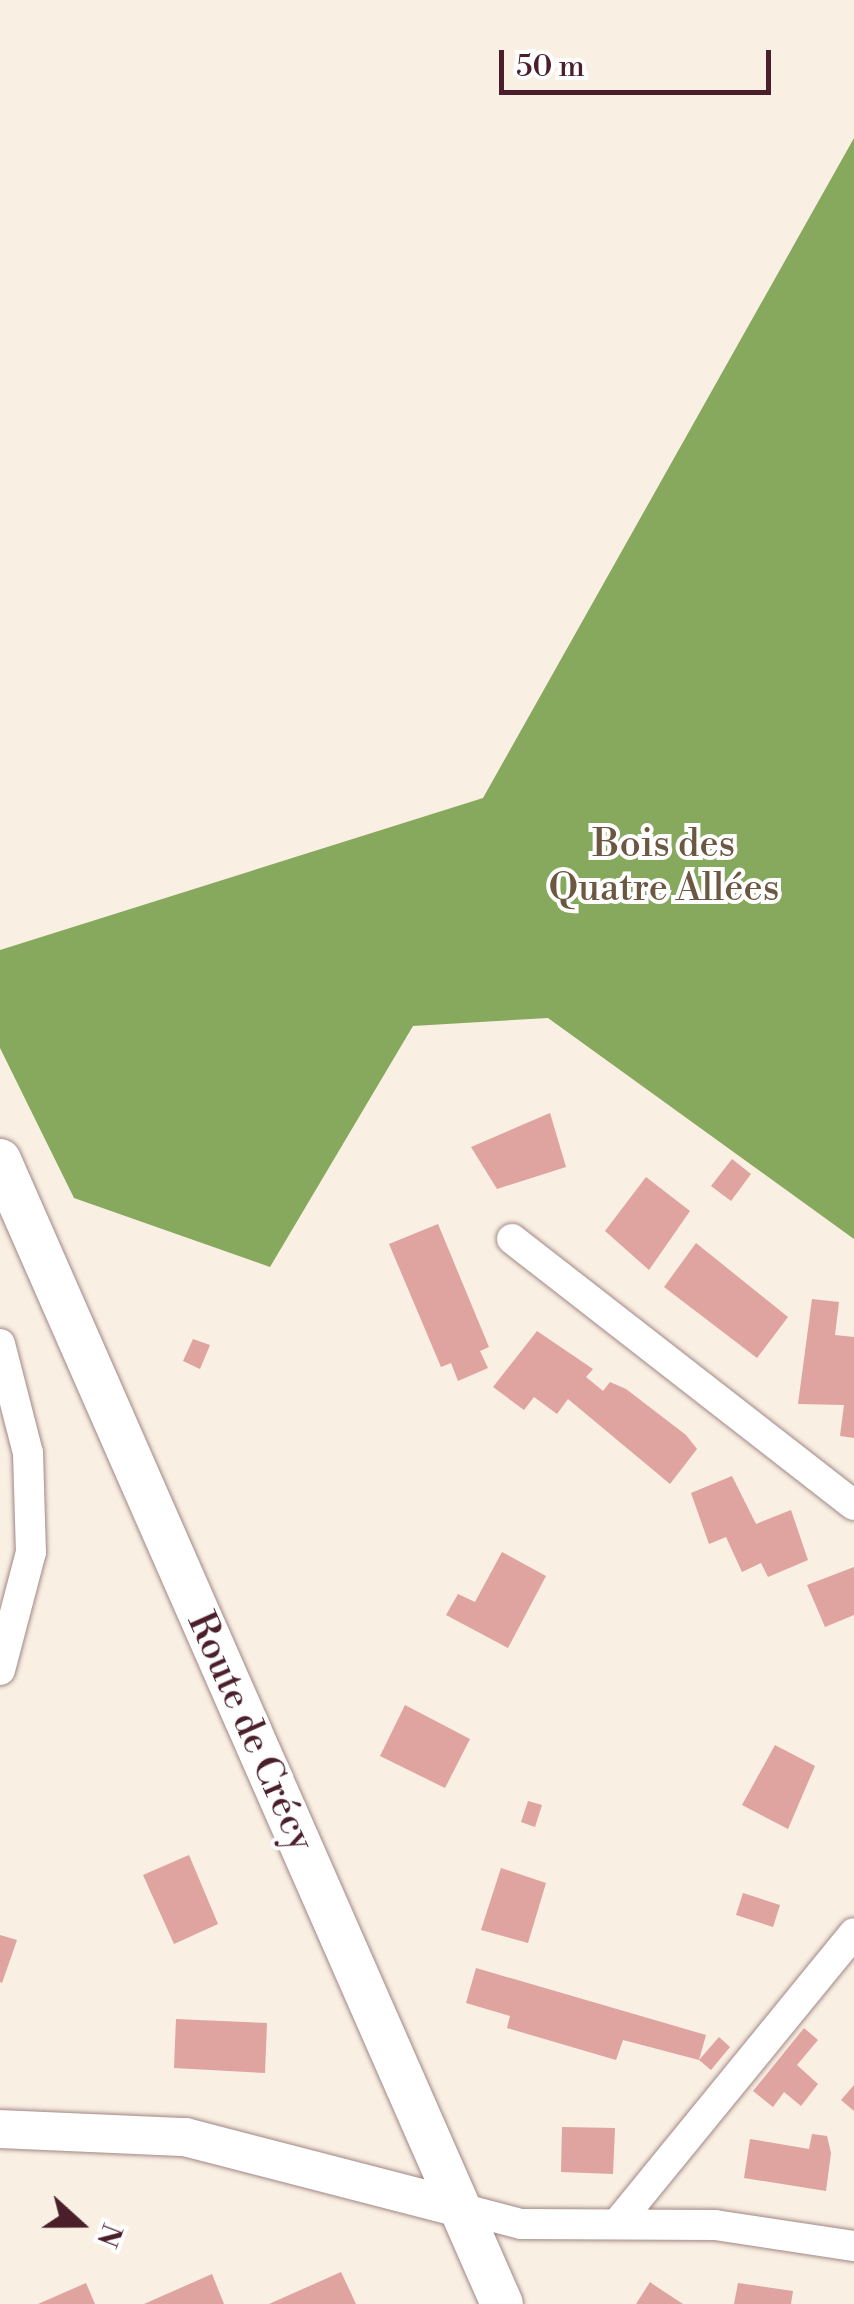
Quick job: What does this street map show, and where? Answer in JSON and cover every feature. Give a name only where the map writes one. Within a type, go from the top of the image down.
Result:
[{"type":"main road","name":"Route de Crécy","points":[[0,1160],[502,2304]]},
{"type":"street","points":[[512,1239],[854,1505]]},
{"type":"street","points":[[0,1344],[28,1454],[31,1552],[0,1670]]},
{"type":"street","points":[[620,2220],[854,1934]]},
{"type":"street","points":[[0,2130],[185,2137],[520,2224],[620,2220],[849,2237]]},
{"type":"green space","name":"Bois des Quatre Allées","points":[[854,138],[854,1239],[548,1018],[413,1026],[270,1267],[74,1198],[0,1048],[0,950],[483,798]]},
{"type":"building","points":[[550,1113],[566,1167],[497,1189],[471,1147]]},
{"type":"building","points":[[732,1159],[751,1174],[731,1201],[711,1186]]},
{"type":"building","points":[[646,1177],[690,1211],[649,1270],[605,1231]]},
{"type":"building","points":[[438,1224],[489,1347],[480,1351],[488,1368],[458,1381],[451,1363],[441,1367],[389,1244]]},
{"type":"building","points":[[696,1243],[788,1317],[757,1358],[664,1287]]},
{"type":"building","points":[[812,1299],[839,1302],[835,1335],[854,1337],[854,1438],[840,1436],[844,1405],[798,1404]]},
{"type":"building","points":[[537,1331],[593,1369],[586,1377],[603,1391],[610,1382],[626,1389],[686,1435],[697,1449],[670,1484],[568,1399],[557,1414],[534,1397],[524,1410],[493,1387]]},
{"type":"building","points":[[193,1339],[210,1345],[200,1369],[183,1361]]},
{"type":"building","points":[[732,1476],[756,1524],[791,1510],[808,1560],[768,1577],[761,1563],[742,1572],[726,1537],[709,1544],[691,1493]]},
{"type":"building","points":[[502,1552],[546,1576],[508,1648],[446,1615],[458,1594],[475,1602]]},
{"type":"building","points":[[854,1567],[854,1615],[825,1627],[807,1585]]},
{"type":"building","points":[[405,1705],[470,1739],[445,1788],[380,1756]]},
{"type":"building","points":[[775,1745],[815,1766],[788,1829],[742,1805]]},
{"type":"building","points":[[528,1801],[542,1805],[535,1827],[521,1822]]},
{"type":"building","points":[[189,1855],[218,1924],[174,1944],[143,1875]]},
{"type":"building","points":[[501,1868],[546,1883],[528,1943],[481,1930]]},
{"type":"building","points":[[743,1893],[780,1905],[773,1927],[736,1915]]},
{"type":"building","points":[[0,1935],[17,1940],[2,1983],[0,1982]]},
{"type":"building","points":[[476,1968],[706,2035],[699,2060],[623,2040],[616,2060],[507,2028],[510,2016],[466,2003]]},
{"type":"building","points":[[176,2019],[267,2023],[265,2073],[174,2068]]},
{"type":"building","points":[[804,2028],[818,2040],[797,2065],[818,2084],[801,2106],[784,2092],[773,2107],[753,2091]]},
{"type":"building","points":[[719,2037],[730,2047],[711,2070],[699,2060]]},
{"type":"building","points":[[854,2085],[854,2111],[841,2100]]},
{"type":"building","points":[[562,2127],[615,2128],[613,2174],[561,2172]]},
{"type":"building","points":[[812,2134],[827,2136],[831,2153],[826,2191],[744,2178],[750,2139],[809,2149]]},
{"type":"building","points":[[341,2272],[356,2304],[269,2304]]},
{"type":"building","points":[[212,2274],[224,2304],[144,2304]]},
{"type":"building","points":[[650,2282],[654,2285],[683,2304],[636,2304]]},
{"type":"building","points":[[86,2283],[95,2304],[38,2304]]},
{"type":"building","points":[[738,2283],[793,2291],[791,2304],[734,2304]]}]
